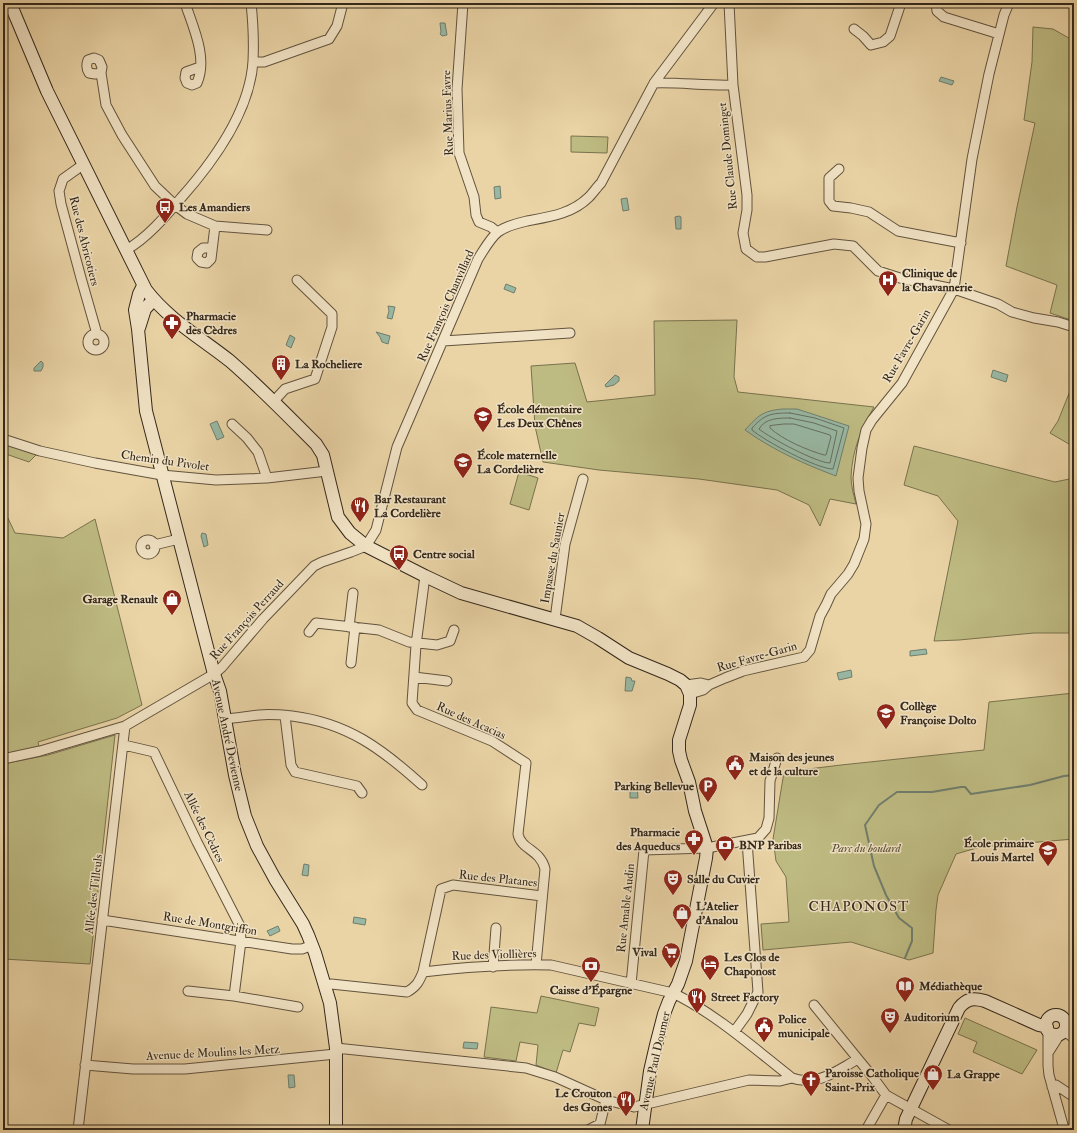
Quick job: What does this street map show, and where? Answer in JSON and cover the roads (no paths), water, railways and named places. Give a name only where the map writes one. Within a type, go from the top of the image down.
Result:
[{"type":"main road","points":[[10,3],[47,90],[143,286],[153,300],[174,320],[230,362],[316,444],[323,455],[338,516],[350,532],[366,546],[462,593],[502,605],[555,618],[576,626],[629,658],[680,680],[688,690],[690,706],[679,740],[679,751],[689,782],[695,811],[707,848]]},
{"type":"main road","name":"Avenue André Devienne","points":[[143,286],[134,310],[138,329],[146,411],[218,685],[245,816],[257,846],[275,879],[303,924],[312,945],[330,1004],[336,1051],[336,1130]]},
{"type":"main road","name":"Avenue André Devienne","points":[[138,329],[145,309],[153,300]]},
{"type":"main road","name":"Avenue Paul Doumer","points":[[642,1130],[650,1071],[664,1014],[678,984],[686,961],[706,862],[707,848]]},
{"type":"main road","points":[[904,1130],[911,1109],[944,1037],[963,1003],[968,1000],[975,999],[984,1001],[1031,1021],[1039,1026],[1060,1027],[1074,1014]]},
{"type":"street","points":[[185,3],[196,34],[201,55],[200,67]]},
{"type":"street","points":[[126,250],[136,244],[175,205],[199,178],[220,149],[232,127],[243,103],[253,62],[253,22],[251,3]]},
{"type":"street","points":[[253,62],[264,62],[329,39],[338,26],[343,3]]},
{"type":"street","name":"Rue Marius Favre","points":[[463,3],[457,89],[459,153],[474,197],[476,215],[479,222],[491,227],[497,232]]},
{"type":"street","points":[[497,232],[503,228],[523,222],[562,214],[578,206],[589,197],[601,183],[654,83],[714,3]]},
{"type":"street","name":"Rue Claude Dominget","points":[[729,3],[732,84],[746,195],[747,210],[743,233],[746,249],[757,257],[765,257],[834,244],[853,246],[878,272],[954,289]]},
{"type":"street","points":[[854,29],[871,45],[883,42],[890,36],[901,3]]},
{"type":"street","points":[[936,3],[937,11],[944,16],[999,34]]},
{"type":"street","name":"Rue Favre-Garin","points":[[688,690],[703,690],[709,685],[743,671],[800,659],[808,654],[820,616],[831,594],[848,574],[854,564],[864,539],[866,524],[859,491],[858,478],[866,430],[872,420],[902,383],[954,289],[972,155],[999,34],[1008,3]]},
{"type":"street","points":[[101,73],[106,105],[122,135],[155,186],[175,205],[187,214],[215,226],[267,230]]},
{"type":"street","points":[[654,83],[671,82],[716,85],[732,84]]},
{"type":"street","name":"Rue des Abricotiers","points":[[84,164],[63,179],[59,190],[61,204],[97,334]]},
{"type":"street","points":[[840,169],[829,178],[829,201],[833,206],[869,212],[898,231],[961,243]]},
{"type":"street","points":[[212,248],[215,226]]},
{"type":"street","name":"Rue François Chanvillard","points":[[366,546],[376,530],[397,447],[478,259],[497,232]]},
{"type":"street","points":[[273,402],[284,389],[315,379],[332,327],[332,314],[297,280]]},
{"type":"street","points":[[954,289],[998,304],[1012,312],[1074,327]]},
{"type":"street","points":[[443,341],[570,333]]},
{"type":"street","points":[[232,424],[247,438],[258,452],[267,478]]},
{"type":"street","name":"Chemin du Pivolet","points":[[3,440],[40,451],[162,475],[216,480],[267,478],[327,471]]},
{"type":"street","name":"Impasse du Saunier","points":[[555,618],[565,544],[583,479]]},
{"type":"street","points":[[154,545],[179,539]]},
{"type":"street","name":"Rue François Perraud","points":[[3,759],[40,751],[125,726],[214,674],[222,667],[263,619],[314,566],[366,546]]},
{"type":"street","name":"Rue des Acacias","points":[[425,576],[417,643],[412,700],[413,706],[417,710],[492,741],[526,763],[518,834],[519,839],[523,844],[537,854],[545,869],[536,965]]},
{"type":"street","points":[[351,663],[353,593]]},
{"type":"street","points":[[309,632],[316,623],[379,630],[408,642],[437,644],[450,640],[454,630]]},
{"type":"street","points":[[414,677],[447,681]]},
{"type":"street","points":[[226,720],[260,714],[323,722],[352,733],[378,748],[422,785]]},
{"type":"street","points":[[285,716],[291,765],[295,772],[357,786],[362,793]]},
{"type":"street","name":"Allée des Tilleuls","points":[[85,1065],[124,745],[125,726]]},
{"type":"street","name":"Allée des Cèdres","points":[[124,745],[154,752],[240,926],[241,942]]},
{"type":"street","name":"Rue Amable Audin","points":[[631,984],[644,850],[707,848],[758,838],[766,829],[769,818],[770,780],[777,758]]},
{"type":"street","points":[[734,1032],[748,1014],[758,992],[747,841]]},
{"type":"street","name":"Rue des Platanes","points":[[423,972],[441,889],[453,885],[542,896]]},
{"type":"street","name":"Rue de Montgriffon","points":[[102,920],[296,950],[302,950],[312,945]]},
{"type":"street","points":[[493,967],[496,928]]},
{"type":"street","points":[[234,996],[241,942]]},
{"type":"street","name":"Rue des Viollières","points":[[423,972],[453,968],[551,965],[673,993],[734,1032],[792,1078]]},
{"type":"street","points":[[325,986],[331,984],[407,992],[415,988],[423,972]]},
{"type":"street","points":[[188,991],[234,996],[298,1007]]},
{"type":"street","points":[[814,1005],[886,1095],[949,1130]]},
{"type":"street","points":[[1060,1027],[1048,1053],[1048,1066],[1063,1130]]},
{"type":"street","name":"Avenue de Moulins les Metz","points":[[85,1065],[133,1069],[185,1069],[256,1063],[336,1051],[526,1068],[548,1075],[606,1100],[634,1106],[645,1105],[749,1080],[780,1081],[792,1078],[800,1081],[820,1080],[858,1059]]},
{"type":"street","points":[[78,1130],[85,1065]]},
{"type":"street","points":[[1052,1086],[1056,1085],[1074,1098]]},
{"type":"street","points":[[867,1129],[886,1095]]},
{"type":"street","points":[[588,1130],[600,1124],[606,1100]]},
{"type":"water","points":[[440,23],[445,23],[447,35],[442,36],[440,34]]},
{"type":"water","points":[[941,77],[954,81],[952,85],[939,81]]},
{"type":"water","points":[[500,186],[501,198],[495,199],[494,187]]},
{"type":"water","points":[[627,198],[629,210],[623,211],[621,199]]},
{"type":"water","points":[[675,217],[681,217],[681,229],[676,229]]},
{"type":"water","points":[[506,284],[516,288],[514,293],[504,289]]},
{"type":"water","points":[[388,306],[395,307],[392,319],[387,318],[389,311]]},
{"type":"water","points":[[376,332],[390,336],[388,344],[382,342]]},
{"type":"water","points":[[290,335],[295,338],[291,348],[286,345]]},
{"type":"water","points":[[41,361],[43,363],[43,367],[41,371],[34,371],[34,368]]},
{"type":"water","points":[[993,370],[1008,375],[1006,382],[991,377]]},
{"type":"water","points":[[615,375],[619,377],[619,381],[614,385],[606,387],[605,385]]},
{"type":"water","points":[[797,409],[849,426],[836,476],[789,456],[745,430],[761,415],[770,411]]},
{"type":"water","points":[[217,421],[224,437],[217,440],[210,424]]},
{"type":"water","points":[[202,533],[206,534],[208,545],[204,547],[201,536]]},
{"type":"water","points":[[926,649],[927,654],[910,656],[910,651]]},
{"type":"water","points":[[851,670],[852,677],[839,680],[837,673]]},
{"type":"water","points":[[626,677],[631,678],[632,681],[635,681],[632,691],[625,691]]},
{"type":"water","points":[[637,785],[638,798],[630,798],[630,786]]},
{"type":"water","points":[[304,864],[309,865],[308,876],[302,875]]},
{"type":"water","points":[[354,917],[366,919],[365,925],[353,923]]},
{"type":"water","points":[[278,926],[280,931],[270,936],[267,931]]},
{"type":"water","points":[[464,1042],[478,1043],[477,1049],[463,1048]]},
{"type":"water","points":[[288,1075],[294,1075],[295,1087],[289,1088]]},
{"type":"waterway","points":[[905,958],[912,941],[912,928],[899,918],[886,895],[874,866],[865,825],[879,805],[897,792],[932,792],[965,787],[971,794],[1030,785],[1064,776],[1074,775]]},
{"type":"place","name":"Les Amandiers","points":[[165,224]]},
{"type":"place","name":"Clinique de la Chavannerie","points":[[888,297]]},
{"type":"place","name":"Pharmacie des Cèdres","points":[[172,340]]},
{"type":"place","name":"La Rocheliere","points":[[281,381]]},
{"type":"place","name":"École élémentaire Les Deux Chênes","points":[[483,433]]},
{"type":"place","name":"École maternelle La Cordelière","points":[[463,479]]},
{"type":"place","name":"Bar Restaurant La Cordelière","points":[[360,523]]},
{"type":"place","name":"Centre social","points":[[399,571]]},
{"type":"place","name":"Garage Renault","points":[[172,616]]},
{"type":"place","name":"Collège Françoise Dolto","points":[[886,730]]},
{"type":"place","name":"Maison des jeunes et de la culture","points":[[735,781]]},
{"type":"place","name":"Parking Bellevue","points":[[708,803]]},
{"type":"place","name":"Pharmacie des Aqueducs","points":[[694,856]]},
{"type":"place","name":"BNP Paribas","points":[[725,862]]},
{"type":"place","name":"École primaire Louis Martel","points":[[1048,867]]},
{"type":"place","name":"Salle du Cuvier","points":[[673,896]]},
{"type":"place","name":"L'Atelier d'Analou","points":[[682,930]]},
{"type":"place","name":"Vival","points":[[671,969]]},
{"type":"place","name":"Les Clos de Chaponost","points":[[710,981]]},
{"type":"place","name":"Caisse d'Épargne","points":[[591,983]]},
{"type":"place","name":"Médiathèque","points":[[905,1003]]},
{"type":"place","name":"Street Factory","points":[[697,1014]]},
{"type":"place","name":"Auditorium","points":[[890,1034]]},
{"type":"place","name":"Police municipale","points":[[764,1043]]},
{"type":"place","name":"La Grappe","points":[[933,1091]]},
{"type":"place","name":"Paroisse Catholique Saint-Prix","points":[[811,1097]]},
{"type":"place","name":"Le Crouton des Gones","points":[[626,1117]]},
{"type":"district","name":"CHAPONOST","points":[[859,906]]},
{"type":"park label","name":"Parc du boulard","points":[[866,848]]}]
